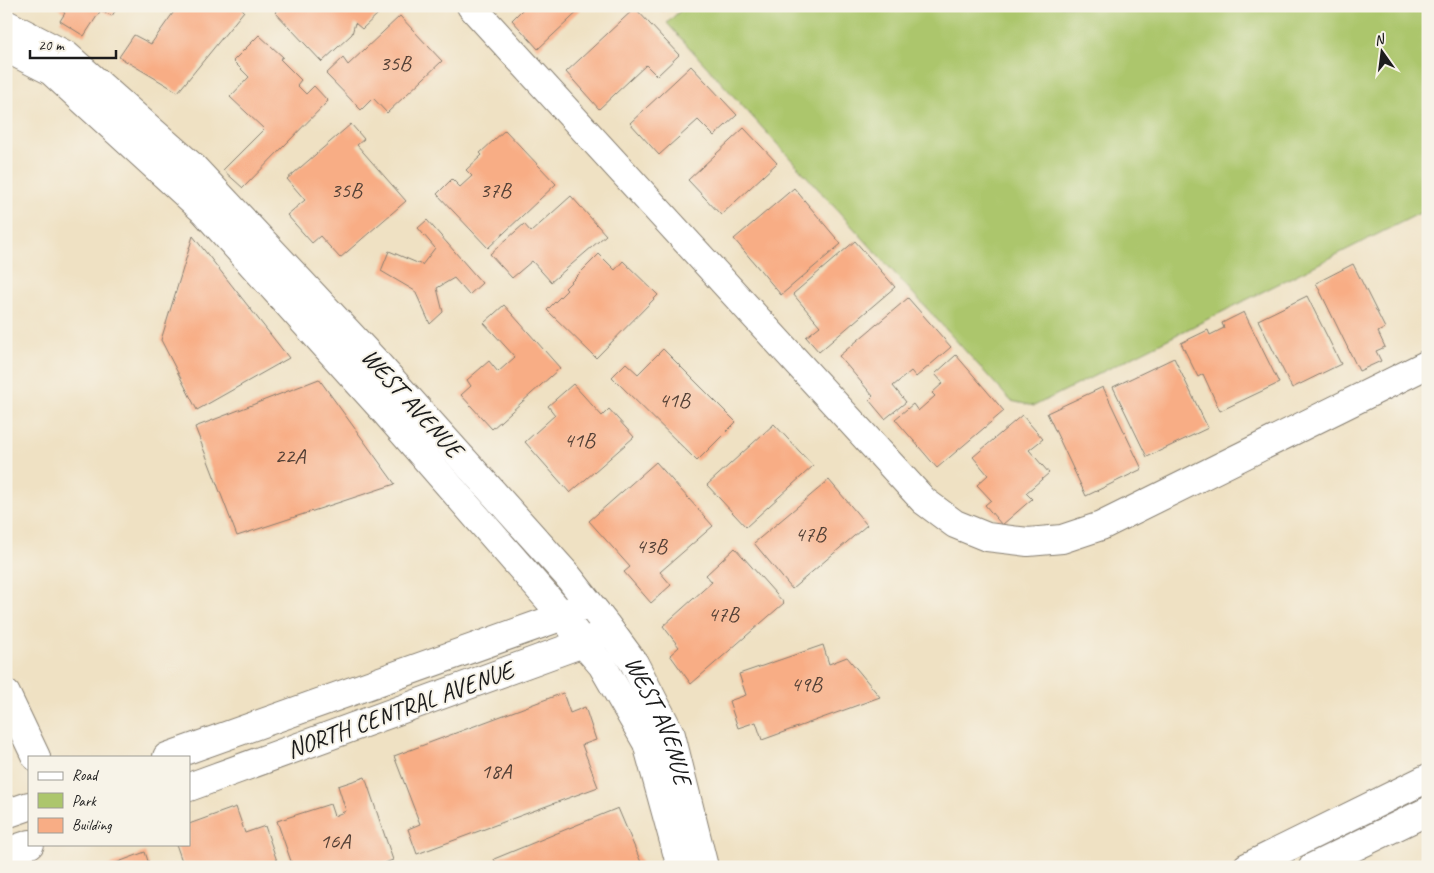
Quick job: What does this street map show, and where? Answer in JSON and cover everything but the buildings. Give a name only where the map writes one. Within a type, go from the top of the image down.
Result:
[{"type":"street","points":[[471,6],[924,501],[954,524],[987,537],[1028,542],[1062,539],[1101,526],[1428,364]]},
{"type":"street","name":"WEST AVENUE","points":[[6,24],[66,54],[194,168],[374,360],[567,576],[611,630],[634,663],[671,735],[704,867]]},
{"type":"street","name":"WEST AVENUE","points":[[6,48],[51,71],[204,210],[386,413],[563,616],[602,665],[647,743],[681,867]]},
{"type":"street","name":"NORTH CENTRAL AVENUE","points":[[170,756],[563,616],[588,602]]},
{"type":"street","name":"NORTH CENTRAL AVENUE","points":[[190,787],[583,643],[611,630]]},
{"type":"street","points":[[6,694],[36,756]]},
{"type":"street","points":[[1247,867],[1428,778]]},
{"type":"street","points":[[6,814],[28,806]]},
{"type":"street","points":[[1313,867],[1428,811]]},
{"type":"street","points":[[6,852],[28,845]]},
{"type":"green space","points":[[685,6],[1428,6],[1428,209],[1034,406],[1011,401],[667,23]]}]
